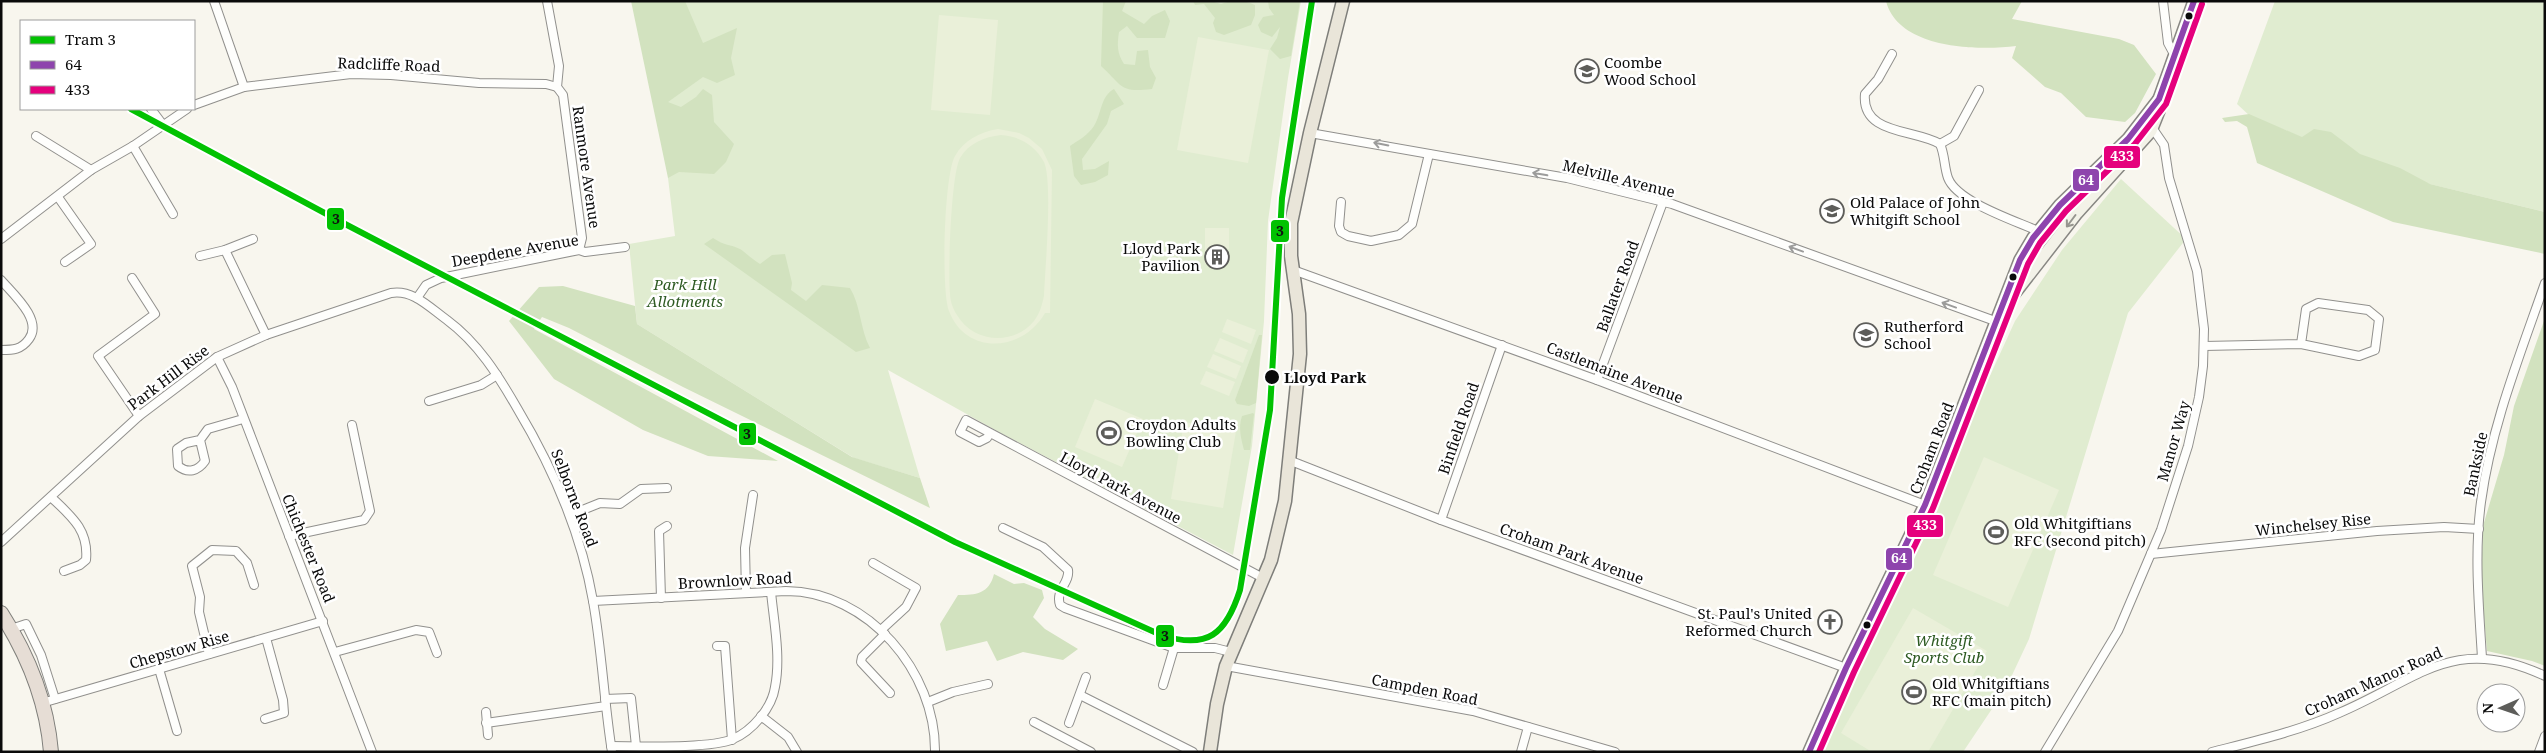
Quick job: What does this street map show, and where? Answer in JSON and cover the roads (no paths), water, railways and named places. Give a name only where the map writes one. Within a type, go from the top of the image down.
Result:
[{"type":"highway","points":[[1,614],[28,684],[50,752]]},
{"type":"highway","points":[[6,629],[49,701],[50,752]]},
{"type":"main road","points":[[1210,752],[1217,704],[1226,666],[1263,578],[1278,532],[1290,461],[1300,354],[1299,314],[1292,270],[1291,223],[1310,133],[1343,1]]},
{"type":"street","points":[[214,1],[244,87]]},
{"type":"street","name":"Ranmore Avenue","points":[[547,1],[559,66],[557,87],[563,95],[582,238],[579,250]]},
{"type":"street","points":[[2163,1],[2168,43],[2175,56]]},
{"type":"street","points":[[2003,308],[2077,213],[2140,145],[2159,99],[2194,1]]},
{"type":"street","points":[[1892,54],[1878,79],[1865,94],[1866,110],[1871,118],[1890,128],[1933,140],[1940,144],[1948,179],[1968,199],[2038,231]]},
{"type":"street","name":"Radcliffe Road","points":[[195,106],[244,87],[352,74],[390,75],[479,83],[540,83],[557,87]]},
{"type":"street","points":[[1940,144],[1954,136],[1979,90]]},
{"type":"street","points":[[152,110],[163,126]]},
{"type":"street","points":[[1,239],[91,170],[133,146],[186,110]]},
{"type":"street","name":"Croham Road","points":[[1809,752],[1846,668],[1925,505],[1995,321],[2003,308],[2008,286],[2020,260],[2038,231],[2060,205],[2128,139],[2148,123]]},
{"type":"street","name":"Manor Way","points":[[2045,752],[2118,631],[2151,554],[2193,427],[2201,382],[2204,346],[2202,304],[2195,261],[2171,184],[2164,145],[2148,123]]},
{"type":"street","name":"Melville Avenue","points":[[1310,133],[1567,178],[1663,202],[1995,321]]},
{"type":"street","points":[[36,136],[91,170]]},
{"type":"street","points":[[133,146],[173,214]]},
{"type":"street","points":[[1341,202],[1338,219],[1341,232],[1371,245],[1399,235],[1412,224],[1429,154]]},
{"type":"street","points":[[58,197],[91,244],[65,262]]},
{"type":"street","name":"Ballater Road","points":[[1597,380],[1663,202]]},
{"type":"street","points":[[200,256],[225,250],[253,239]]},
{"type":"street","name":"Deepdene Avenue","points":[[417,298],[426,284],[441,278],[579,250],[585,252],[626,247]]},
{"type":"street","points":[[225,250],[266,335]]},
{"type":"street","name":"Castlemaine Avenue","points":[[1292,270],[1502,344],[1925,505]]},
{"type":"street","points":[[132,278],[155,314],[98,356],[139,416]]},
{"type":"street","points":[[1,280],[26,310],[32,321],[33,329],[27,342],[18,349],[1,350]]},
{"type":"street","name":"Bankside","points":[[2482,658],[2478,529],[2483,489],[2495,432],[2545,283]]},
{"type":"street","name":"Park Hill Rise","points":[[1,542],[139,416],[217,357],[266,335],[391,294],[399,292],[417,298]]},
{"type":"street","name":"Selborne Road","points":[[417,298],[456,327],[486,359],[539,445],[570,515],[579,542],[593,601],[611,749]]},
{"type":"street","points":[[2204,346],[2301,344],[2360,356],[2376,350],[2380,319],[2368,310],[2318,303],[2306,309],[2301,344]]},
{"type":"street","name":"Binfield Road","points":[[1441,520],[1502,344]]},
{"type":"street","name":"Chichester Road","points":[[217,357],[336,652],[372,752]]},
{"type":"street","points":[[429,401],[481,385],[497,375]]},
{"type":"street","points":[[200,440],[205,461],[200,468],[192,471],[183,470],[178,466],[177,449],[186,443],[200,440],[208,429],[243,419]]},
{"type":"street","name":"Lloyd Park Avenue","points":[[990,432],[987,438],[980,442],[960,432],[966,420],[990,432],[1263,578]]},
{"type":"street","points":[[290,536],[364,520],[370,511],[352,425]]},
{"type":"street","name":"Croham Park Avenue","points":[[1290,461],[1441,520],[1846,668]]},
{"type":"street","points":[[570,515],[600,504],[620,504],[641,489],[667,488]]},
{"type":"street","points":[[746,593],[745,548],[753,495]]},
{"type":"street","points":[[52,497],[78,523],[86,544],[86,560],[80,565],[64,571]]},
{"type":"street","points":[[661,598],[659,531],[667,526]]},
{"type":"street","name":"Winchelsey Rise","points":[[2151,554],[2377,531],[2444,527],[2478,529]]},
{"type":"street","points":[[1003,528],[1043,547],[1068,570],[1068,577],[1059,596],[1062,606],[1174,648],[1215,648],[1231,652]]},
{"type":"street","points":[[209,654],[199,612],[200,597],[192,566],[212,550],[236,551],[247,563],[254,585]]},
{"type":"street","points":[[872,563],[916,588],[906,607],[862,657],[861,662],[890,693]]},
{"type":"street","name":"Brownlow Road","points":[[593,601],[798,591],[824,596],[854,610],[883,632],[916,674],[928,702],[934,733],[935,752]]},
{"type":"street","points":[[611,749],[636,746],[714,744],[732,740],[747,731],[761,716],[775,690],[778,668],[771,592]]},
{"type":"street","name":"Chepstow Rise","points":[[49,701],[323,621]]},
{"type":"street","points":[[336,652],[416,630],[429,632],[437,653]]},
{"type":"street","points":[[265,719],[284,713],[283,700],[266,638]]},
{"type":"street","points":[[717,646],[725,646],[732,740]]},
{"type":"street","points":[[1163,685],[1174,648]]},
{"type":"street","name":"Croham Manor Road","points":[[2212,752],[2278,735],[2339,713],[2427,670],[2451,661],[2482,658],[2524,666],[2545,676]]},
{"type":"street","name":"Campden Road","points":[[1226,666],[1446,706],[1528,726],[1616,752]]},
{"type":"street","points":[[159,669],[177,731]]},
{"type":"street","points":[[1069,723],[1086,677]]},
{"type":"street","points":[[928,702],[953,692],[988,684]]},
{"type":"street","points":[[1080,696],[1193,752]]},
{"type":"street","points":[[486,723],[631,698],[636,746]]},
{"type":"street","points":[[486,712],[488,735]]},
{"type":"street","points":[[761,716],[788,736],[797,752]]},
{"type":"street","points":[[1034,722],[1091,752]]},
{"type":"street","points":[[1521,752],[1528,726]]},
{"type":"street","points":[[2539,752],[2545,736]]},
{"type":"tram line","name":"3","points":[[133,110],[347,225],[955,542],[1161,635],[1177,639],[1203,639],[1213,635],[1221,628],[1235,605],[1240,590],[1270,410],[1282,198],[1312,1]]},
{"type":"place","name":"Coombe Wood School","points":[[1587,71]]},
{"type":"place","name":"Old Palace of John Whitgift School","points":[[1832,211]]},
{"type":"place","name":"Lloyd Park Pavilion","points":[[1217,257]]},
{"type":"place","name":"Rutherford School","points":[[1866,335]]},
{"type":"place","name":"Lloyd Park","points":[[1272,377]]},
{"type":"place","name":"Croydon Adults Bowling Club","points":[[1109,433]]},
{"type":"place","name":"Old Whitgiftians RFC (second pitch)","points":[[1996,532]]},
{"type":"place","name":"St. Paul's United Reformed Church","points":[[1830,622]]},
{"type":"place","name":"Old Whitgiftians RFC (main pitch)","points":[[1914,692]]},
{"type":"park label","name":"Park Hill Allotments","points":[[685,292]]},
{"type":"park label","name":"Whitgift Sports Club","points":[[1944,648]]}]
